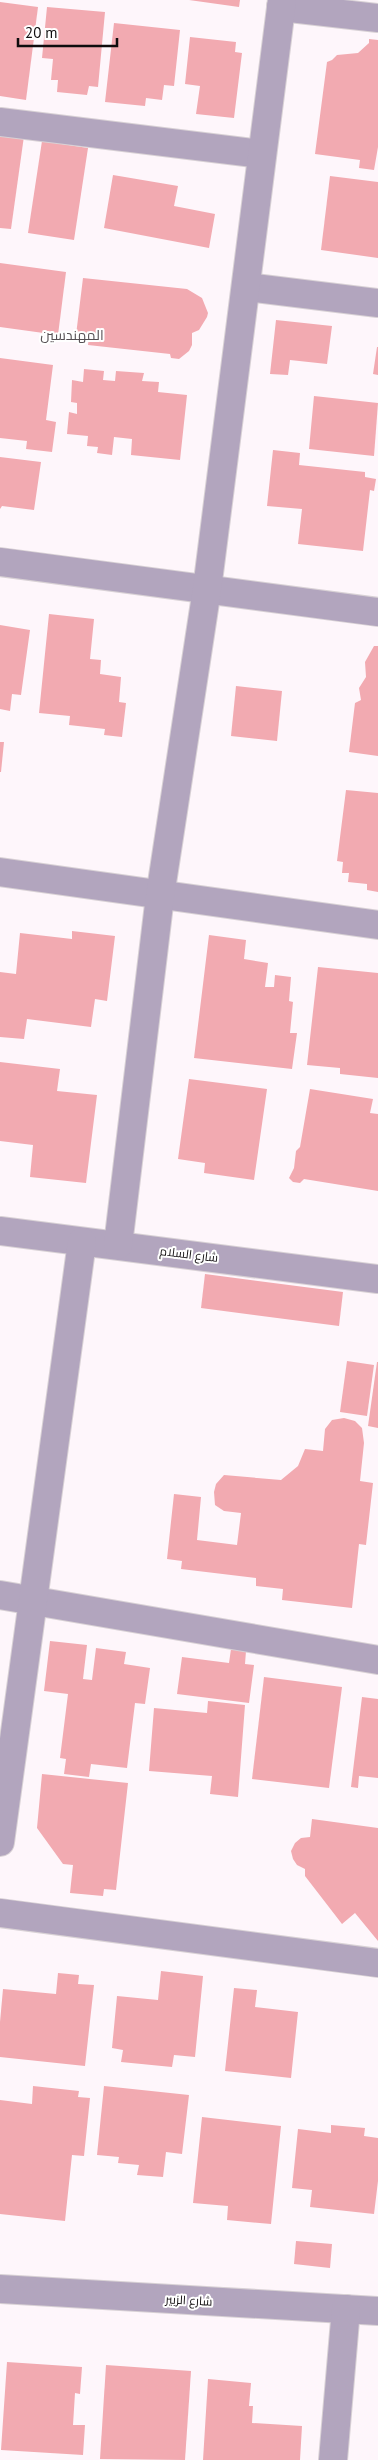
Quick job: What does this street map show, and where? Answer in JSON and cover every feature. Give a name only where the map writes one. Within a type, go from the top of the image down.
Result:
[{"type":"street","points":[[118,1245],[160,896],[207,589],[261,154],[282,4],[378,18]]},
{"type":"street","points":[[0,122],[261,154]]},
{"type":"street","points":[[246,287],[378,303]]},
{"type":"street","points":[[0,562],[378,612]]},
{"type":"street","points":[[0,872],[160,896],[378,925]]},
{"type":"street","name":"شارع السلام","points":[[0,1231],[378,1279]]},
{"type":"street","points":[[0,1842],[82,1242]]},
{"type":"street","points":[[0,1595],[378,1660]]},
{"type":"street","points":[[0,1913],[378,1963]]},
{"type":"street","name":"شارع الزبير","points":[[0,2289],[378,2310]]},
{"type":"street","points":[[333,2460],[346,2309]]},
{"type":"building","points":[[189,0],[240,0],[239,7]]},
{"type":"building","points":[[0,2],[38,7],[26,100],[0,96]]},
{"type":"building","points":[[47,7],[105,12],[98,87],[89,86],[87,95],[57,92],[58,80],[51,80],[53,59],[42,58]]},
{"type":"building","points":[[114,23],[180,30],[174,86],[164,85],[162,100],[146,98],[145,106],[105,102]]},
{"type":"building","points":[[190,37],[236,42],[235,52],[242,53],[234,118],[196,114],[200,86],[185,84]]},
{"type":"building","points":[[369,39],[378,40],[378,147],[374,170],[359,168],[360,160],[315,154],[327,62],[337,55],[358,53],[369,43]]},
{"type":"building","points":[[0,133],[24,136],[11,229],[0,228]]},
{"type":"building","points":[[42,141],[88,148],[74,240],[28,233]]},
{"type":"building","points":[[113,175],[178,186],[174,206],[215,214],[209,248],[104,228]]},
{"type":"building","points":[[330,176],[378,182],[378,258],[321,250]]},
{"type":"building","points":[[0,263],[66,272],[58,335],[0,327]]},
{"type":"building","points":[[83,278],[187,289],[202,298],[208,313],[207,317],[199,330],[192,333],[192,345],[189,351],[179,359],[171,358],[170,354],[88,345],[89,336],[76,335]]},
{"type":"building","points":[[276,320],[332,326],[327,364],[290,360],[288,375],[270,374]]},
{"type":"building","points":[[378,347],[378,375],[373,374]]},
{"type":"building","points":[[0,358],[53,365],[46,420],[56,422],[52,452],[26,449],[27,441],[0,438]]},
{"type":"building","points":[[84,369],[104,371],[103,380],[115,381],[116,371],[144,373],[142,381],[159,382],[158,392],[187,395],[180,460],[131,455],[132,439],[114,437],[112,455],[97,453],[98,447],[87,446],[88,436],[67,434],[69,412],[77,414],[77,403],[71,402],[72,380],[83,382]]},
{"type":"building","points":[[314,396],[378,403],[374,456],[309,449]]},
{"type":"building","points":[[273,450],[300,453],[299,465],[365,472],[365,477],[376,479],[374,491],[370,490],[363,551],[298,544],[302,509],[267,506]]},
{"type":"building","points":[[0,457],[41,462],[34,510],[2,506],[0,509]]},
{"type":"building","points":[[49,614],[94,619],[90,659],[101,660],[100,674],[121,677],[119,702],[126,703],[122,737],[104,735],[105,729],[69,725],[70,716],[39,713]]},
{"type":"building","points":[[0,625],[30,630],[21,695],[12,694],[10,711],[0,709]]},
{"type":"building","points":[[374,646],[378,646],[378,756],[349,752],[355,703],[361,700],[359,688],[366,677],[365,662]]},
{"type":"building","points":[[236,686],[282,691],[277,741],[231,736]]},
{"type":"building","points":[[0,742],[4,742],[1,772],[0,772]]},
{"type":"building","points":[[346,790],[378,793],[378,892],[367,890],[367,884],[348,882],[349,873],[342,873],[343,862],[337,861]]},
{"type":"building","points":[[72,931],[115,936],[107,1001],[95,999],[91,1027],[27,1019],[24,1039],[0,1037],[0,972],[16,974],[20,933],[72,939]]},
{"type":"building","points":[[209,935],[246,940],[244,959],[268,963],[265,987],[274,987],[275,975],[291,977],[289,1001],[293,1002],[290,1033],[297,1033],[292,1069],[194,1058]]},
{"type":"building","points":[[318,967],[378,973],[378,1078],[340,1074],[340,1068],[307,1065]]},
{"type":"building","points":[[0,1062],[60,1069],[57,1091],[97,1095],[86,1183],[30,1177],[33,1145],[0,1141]]},
{"type":"building","points":[[189,1079],[267,1089],[254,1180],[204,1173],[205,1163],[178,1159]]},
{"type":"building","points":[[310,1089],[373,1099],[370,1113],[378,1114],[378,1191],[304,1179],[300,1183],[293,1182],[289,1178],[294,1168],[296,1151],[300,1147]]},
{"type":"building","points":[[205,1274],[343,1292],[339,1326],[201,1308]]},
{"type":"building","points":[[347,1361],[374,1365],[367,1416],[340,1412]]},
{"type":"building","points":[[378,1362],[378,1428],[368,1426]]},
{"type":"building","points":[[344,1418],[355,1421],[362,1428],[364,1443],[360,1481],[373,1483],[366,1545],[359,1544],[352,1608],[282,1600],[283,1589],[256,1586],[256,1578],[181,1569],[182,1561],[167,1559],[174,1494],[201,1497],[197,1540],[237,1545],[241,1513],[224,1511],[215,1505],[214,1492],[216,1484],[224,1475],[281,1480],[298,1466],[305,1449],[323,1451],[325,1429],[332,1420]]},
{"type":"building","points":[[50,1641],[87,1645],[83,1679],[92,1680],[96,1648],[126,1652],[124,1664],[150,1668],[145,1704],[135,1703],[127,1768],[91,1764],[89,1777],[64,1774],[66,1759],[60,1758],[68,1694],[44,1691]]},
{"type":"building","points":[[231,1649],[246,1651],[245,1664],[254,1665],[249,1703],[177,1694],[182,1657],[229,1663]]},
{"type":"building","points":[[264,1677],[342,1687],[329,1788],[252,1779]]},
{"type":"building","points":[[362,1697],[378,1699],[378,1778],[359,1776],[358,1788],[351,1787]]},
{"type":"building","points":[[208,1701],[245,1705],[238,1797],[210,1794],[212,1776],[149,1771],[154,1708],[207,1713]]},
{"type":"building","points":[[42,1774],[128,1783],[116,1890],[104,1889],[103,1896],[70,1893],[73,1865],[63,1864],[37,1828]]},
{"type":"building","points":[[312,1819],[378,1828],[378,1941],[355,1913],[342,1924],[305,1876],[305,1869],[297,1865],[293,1859],[291,1851],[295,1843],[301,1838],[310,1837]]},
{"type":"building","points":[[161,1971],[203,1976],[195,2057],[174,2055],[172,2067],[121,2062],[123,2050],[112,2048],[117,1996],[158,2000]]},
{"type":"building","points":[[58,1973],[79,1975],[78,1984],[94,1985],[85,2066],[0,2057],[0,2022],[3,1989],[56,1994]]},
{"type":"building","points":[[234,1988],[257,1990],[255,2007],[298,2012],[291,2078],[225,2071]]},
{"type":"building","points":[[33,2086],[79,2091],[78,2097],[90,2098],[84,2156],[72,2155],[65,2221],[0,2214],[0,2100],[32,2104]]},
{"type":"building","points":[[104,2086],[189,2095],[182,2154],[166,2152],[163,2177],[137,2175],[139,2165],[118,2163],[119,2157],[97,2155]]},
{"type":"building","points":[[202,2117],[281,2126],[271,2224],[227,2220],[228,2206],[193,2203]]},
{"type":"building","points":[[331,2125],[365,2128],[364,2136],[378,2138],[378,2181],[374,2214],[310,2207],[312,2190],[292,2188],[298,2129],[331,2133]]},
{"type":"building","points":[[296,2241],[332,2244],[330,2268],[294,2264]]},
{"type":"building","points":[[7,2362],[82,2367],[80,2394],[75,2393],[73,2425],[85,2425],[83,2455],[1,2450]]},
{"type":"building","points":[[106,2365],[191,2371],[185,2460],[100,2459]]},
{"type":"building","points":[[208,2379],[251,2383],[249,2406],[253,2406],[252,2423],[302,2426],[300,2460],[203,2460]]},
{"type":"district","name":"المهندسين","points":[[72,335]]}]
